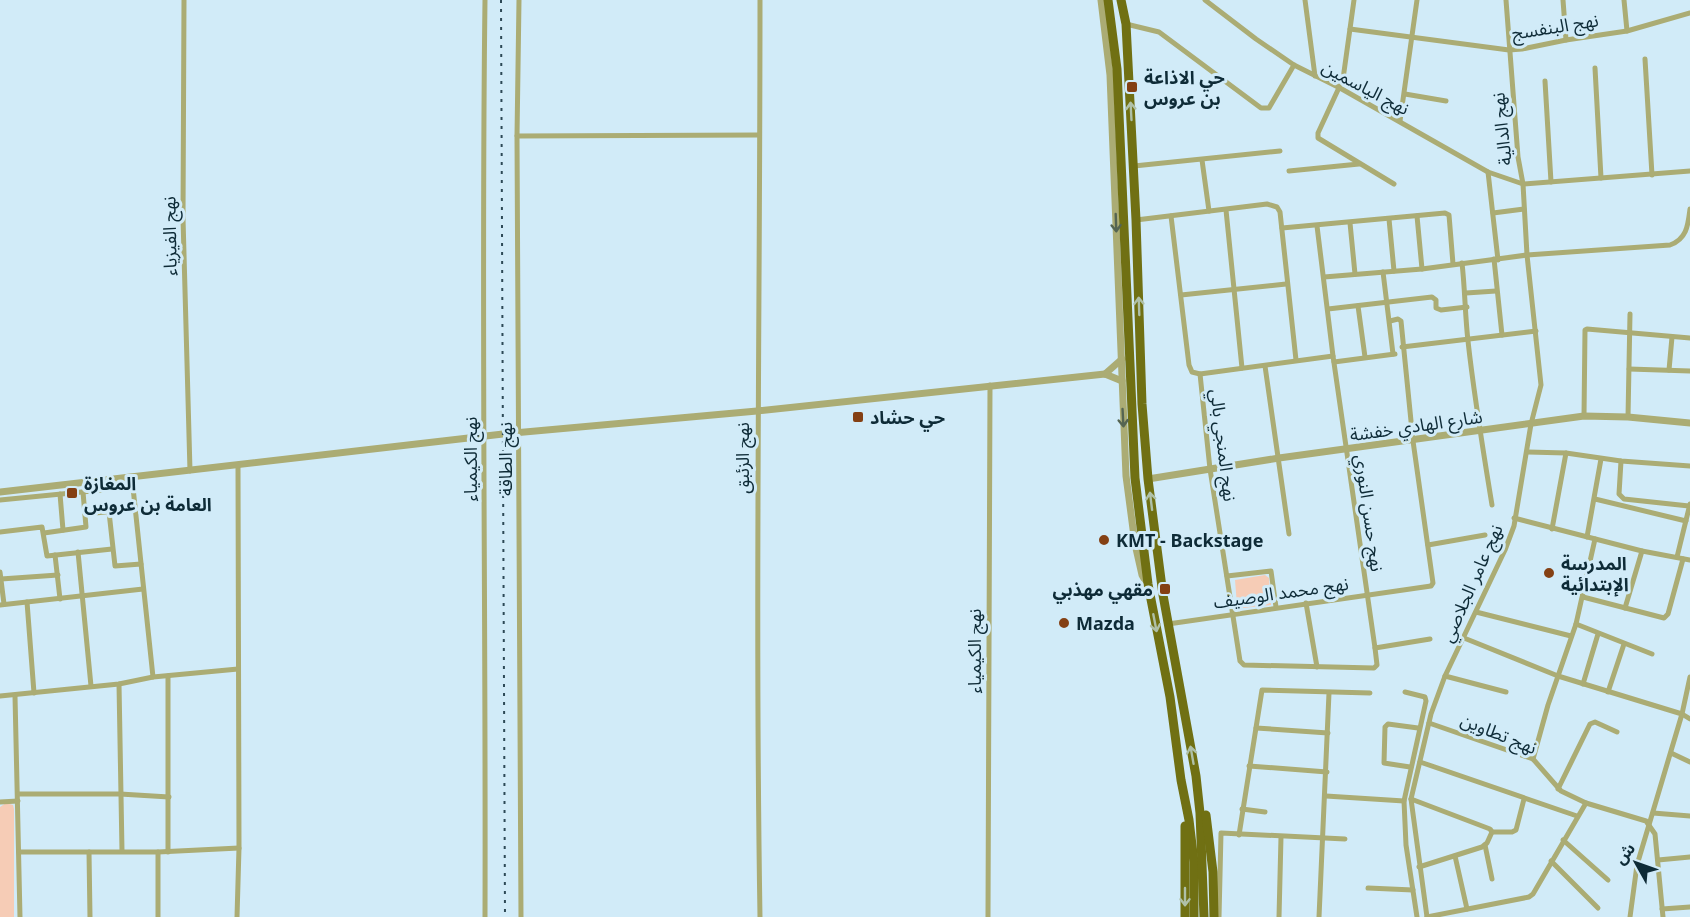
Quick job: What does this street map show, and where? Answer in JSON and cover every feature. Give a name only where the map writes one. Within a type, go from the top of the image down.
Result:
[{"type":"highway","points":[[1108,0],[1118,69],[1135,478],[1148,584],[1170,697],[1191,833],[1194,862],[1194,917]]},
{"type":"highway","points":[[1121,0],[1126,24],[1134,166],[1142,404],[1148,479],[1168,624],[1196,776],[1200,813],[1204,917]]},
{"type":"highway","points":[[1196,776],[1204,798],[1213,872],[1214,917]]},
{"type":"highway","points":[[1185,797],[1185,917]]},
{"type":"street","name":"نهج الفيزياء","points":[[184,0],[183,218],[190,471]]},
{"type":"street","name":"نهج الكيمياء","points":[[485,0],[482,213],[485,436],[485,917]]},
{"type":"street","name":"نهج الطاقة","points":[[519,0],[517,136],[521,917]]},
{"type":"street","name":"نهج الزئبق","points":[[760,0],[757,764],[760,917]]},
{"type":"street","points":[[1101,0],[1110,75],[1126,476],[1133,536],[1142,574],[1148,584]]},
{"type":"street","name":"نهج الياسمين","points":[[1205,0],[1294,65],[1340,88],[1488,172],[1522,183],[1690,171]]},
{"type":"street","points":[[1305,0],[1315,76]]},
{"type":"street","points":[[1354,0],[1343,79],[1318,133],[1318,138],[1394,184]]},
{"type":"street","points":[[1400,122],[1417,0]]},
{"type":"street","name":"نهج الدالية","points":[[1506,0],[1527,255]]},
{"type":"street","points":[[1563,0],[1566,40]]},
{"type":"street","points":[[1624,0],[1627,31]]},
{"type":"street","name":"نهج البنفسج","points":[[1350,29],[1509,50],[1627,31],[1690,13]]},
{"type":"street","points":[[1126,24],[1159,32],[1261,108],[1269,108],[1294,65]]},
{"type":"street","points":[[1645,59],[1652,175]]},
{"type":"street","points":[[1595,68],[1601,178]]},
{"type":"street","points":[[1545,81],[1551,182]]},
{"type":"street","points":[[1405,94],[1446,101]]},
{"type":"street","points":[[517,136],[758,135]]},
{"type":"street","points":[[1134,166],[1280,151]]},
{"type":"street","points":[[1202,160],[1209,211]]},
{"type":"street","points":[[1288,171],[1360,164]]},
{"type":"street","points":[[1488,172],[1493,213],[1496,291],[1502,335]]},
{"type":"street","points":[[1136,220],[1267,204],[1277,207],[1282,228],[1286,284],[1296,360]]},
{"type":"street","points":[[1493,213],[1524,209]]},
{"type":"street","points":[[1324,277],[1422,269],[1527,255],[1670,245],[1678,243],[1687,231],[1690,209]]},
{"type":"street","points":[[1226,210],[1242,368]]},
{"type":"street","points":[[1282,228],[1447,213],[1453,264]]},
{"type":"street","points":[[1171,216],[1189,365],[1192,372],[1200,374],[1296,360],[1393,354],[1403,350],[1468,338],[1536,331]]},
{"type":"street","points":[[1417,216],[1422,269]]},
{"type":"street","points":[[1389,219],[1395,271]]},
{"type":"street","points":[[1350,223],[1355,274]]},
{"type":"street","name":"نهج حسن النوري","points":[[1317,226],[1376,667],[1317,667]]},
{"type":"street","name":"نهج عامر الجلاصي","points":[[1427,917],[1411,800],[1429,723],[1445,676],[1505,550],[1514,518],[1528,452],[1531,424],[1542,380],[1527,255]]},
{"type":"street","points":[[1462,263],[1479,431],[1492,505]]},
{"type":"street","points":[[1383,272],[1393,354]]},
{"type":"street","points":[[1181,296],[1286,284]]},
{"type":"street","points":[[1466,293],[1496,291]]},
{"type":"street","points":[[1328,309],[1432,297],[1436,300],[1436,308],[1441,310],[1467,307]]},
{"type":"street","points":[[1358,306],[1365,357]]},
{"type":"street","points":[[1628,417],[1630,314]]},
{"type":"street","points":[[1390,321],[1398,319],[1401,321],[1413,441],[1428,545],[1485,535]]},
{"type":"street","points":[[1584,416],[1585,330],[1690,338]]},
{"type":"street","points":[[1669,370],[1672,338]]},
{"type":"street","points":[[1105,374],[1122,359]]},
{"type":"street","points":[[1265,366],[1289,534]]},
{"type":"street","points":[[1629,369],[1690,371]]},
{"type":"street","points":[[0,492],[520,432],[758,411],[990,385],[1105,374],[1122,381]]},
{"type":"street","name":"نهج المنجي بالي","points":[[1200,374],[1210,469],[1240,661],[1244,665],[1317,667]]},
{"type":"street","name":"نهج الكيمياء","points":[[988,917],[990,385]]},
{"type":"street","name":"شارع الهادي خفشة","points":[[1148,479],[1279,458],[1584,416],[1628,417],[1690,423]]},
{"type":"street","points":[[1528,452],[1566,453],[1601,459],[1690,466]]},
{"type":"street","points":[[1552,529],[1566,453]]},
{"type":"street","points":[[1587,537],[1601,459]]},
{"type":"street","points":[[1583,597],[1659,617],[1666,616],[1690,505],[1624,499],[1619,494],[1621,461]]},
{"type":"street","points":[[237,917],[239,848],[238,465]]},
{"type":"street","points":[[132,478],[153,677]]},
{"type":"street","points":[[0,500],[133,487]]},
{"type":"street","points":[[44,533],[86,526],[83,492]]},
{"type":"street","points":[[60,494],[63,530]]},
{"type":"street","points":[[1595,499],[1686,521]]},
{"type":"street","points":[[85,514],[135,509]]},
{"type":"street","points":[[109,512],[115,567],[141,564]]},
{"type":"street","points":[[1514,518],[1642,551],[1690,560]]},
{"type":"street","points":[[0,532],[42,527],[46,556],[112,549]]},
{"type":"street","points":[[1533,759],[1570,636],[1576,624],[1595,539]]},
{"type":"street","name":"نهج محمد الوصيف","points":[[1168,624],[1306,603],[1429,588],[1433,583],[1428,545]]},
{"type":"street","points":[[1625,608],[1642,551]]},
{"type":"street","points":[[78,552],[91,686]]},
{"type":"street","points":[[56,555],[60,599]]},
{"type":"street","points":[[1227,576],[1270,571],[1276,608]]},
{"type":"street","points":[[0,572],[2,604],[143,589]]},
{"type":"street","points":[[1,579],[58,575]]},
{"type":"street","points":[[27,602],[34,693]]},
{"type":"street","points":[[1306,603],[1317,667]]},
{"type":"street","points":[[1476,612],[1570,636]]},
{"type":"street","points":[[1576,624],[1652,654]]},
{"type":"street","points":[[1583,684],[1598,634]]},
{"type":"street","points":[[1464,638],[1558,676],[1682,714],[1690,719]]},
{"type":"street","points":[[1375,648],[1430,639]]},
{"type":"street","points":[[1608,692],[1624,644]]},
{"type":"street","points":[[0,696],[238,669]]},
{"type":"street","points":[[168,676],[168,852]]},
{"type":"street","points":[[1445,676],[1506,692]]},
{"type":"street","points":[[1630,917],[1635,872],[1682,714],[1690,677]]},
{"type":"street","points":[[119,684],[122,851]]},
{"type":"street","points":[[1239,835],[1262,690],[1370,693]]},
{"type":"street","points":[[1405,692],[1425,696],[1426,701],[1418,728],[1404,801],[1406,845],[1417,917]]},
{"type":"street","points":[[1319,917],[1329,693]]},
{"type":"street","points":[[15,696],[20,917]]},
{"type":"street","points":[[1558,789],[1590,724],[1595,722],[1617,732]]},
{"type":"street","name":"نهج تطاوين","points":[[1429,723],[1533,759],[1558,789],[1586,803],[1649,823]]},
{"type":"street","points":[[1410,767],[1384,763],[1385,727],[1388,724],[1418,728]]},
{"type":"street","points":[[1256,728],[1328,733]]},
{"type":"street","points":[[1671,753],[1690,762]]},
{"type":"street","points":[[1420,762],[1577,816]]},
{"type":"street","points":[[1250,766],[1327,772]]},
{"type":"street","points":[[0,802],[19,798],[120,794],[169,797]]},
{"type":"street","points":[[1326,796],[1404,801]]},
{"type":"street","points":[[1411,800],[1490,829],[1492,832],[1512,832],[1516,830],[1524,799]]},
{"type":"street","points":[[1427,917],[1529,897],[1586,803]]},
{"type":"street","points":[[1242,810],[1265,812]]},
{"type":"street","points":[[1653,813],[1690,816]]},
{"type":"street","points":[[1649,823],[1655,834],[1663,917]]},
{"type":"street","points":[[1492,832],[1485,845],[1492,879]]},
{"type":"street","points":[[1219,917],[1221,833],[1345,839]]},
{"type":"street","points":[[1279,917],[1281,837]]},
{"type":"street","points":[[1563,840],[1608,880]]},
{"type":"street","points":[[1419,867],[1485,845]]},
{"type":"street","points":[[19,852],[168,852],[239,848]]},
{"type":"street","points":[[89,852],[90,917]]},
{"type":"street","points":[[158,852],[158,917]]},
{"type":"street","points":[[1455,855],[1471,917]]},
{"type":"street","points":[[1658,860],[1690,857]]},
{"type":"street","points":[[1551,861],[1598,908]]},
{"type":"street","points":[[1368,888],[1413,890]]},
{"type":"street","points":[[1662,909],[1690,907]]},
{"type":"shaded area","points":[[1265,575],[1269,578],[1271,605],[1243,608],[1237,605],[1235,580]]},
{"type":"shaded area","points":[[6,803],[13,805],[14,809],[14,917],[0,917],[0,807]]},
{"type":"railway","points":[[501,0],[505,917]]},
{"type":"place","name":"حي الاذاعة بن عروس","points":[[1132,87]]},
{"type":"place","name":"حي حشاد","points":[[858,417]]},
{"type":"place","name":"المغازة العامة بن عروس","points":[[72,493]]},
{"type":"place","name":"KMT - Backstage","points":[[1104,540]]},
{"type":"place","name":"المدرسة الإبتدائية","points":[[1549,573]]},
{"type":"place","name":"مقهي مهذبي","points":[[1165,589]]},
{"type":"place","name":"Mazda","points":[[1064,623]]}]
